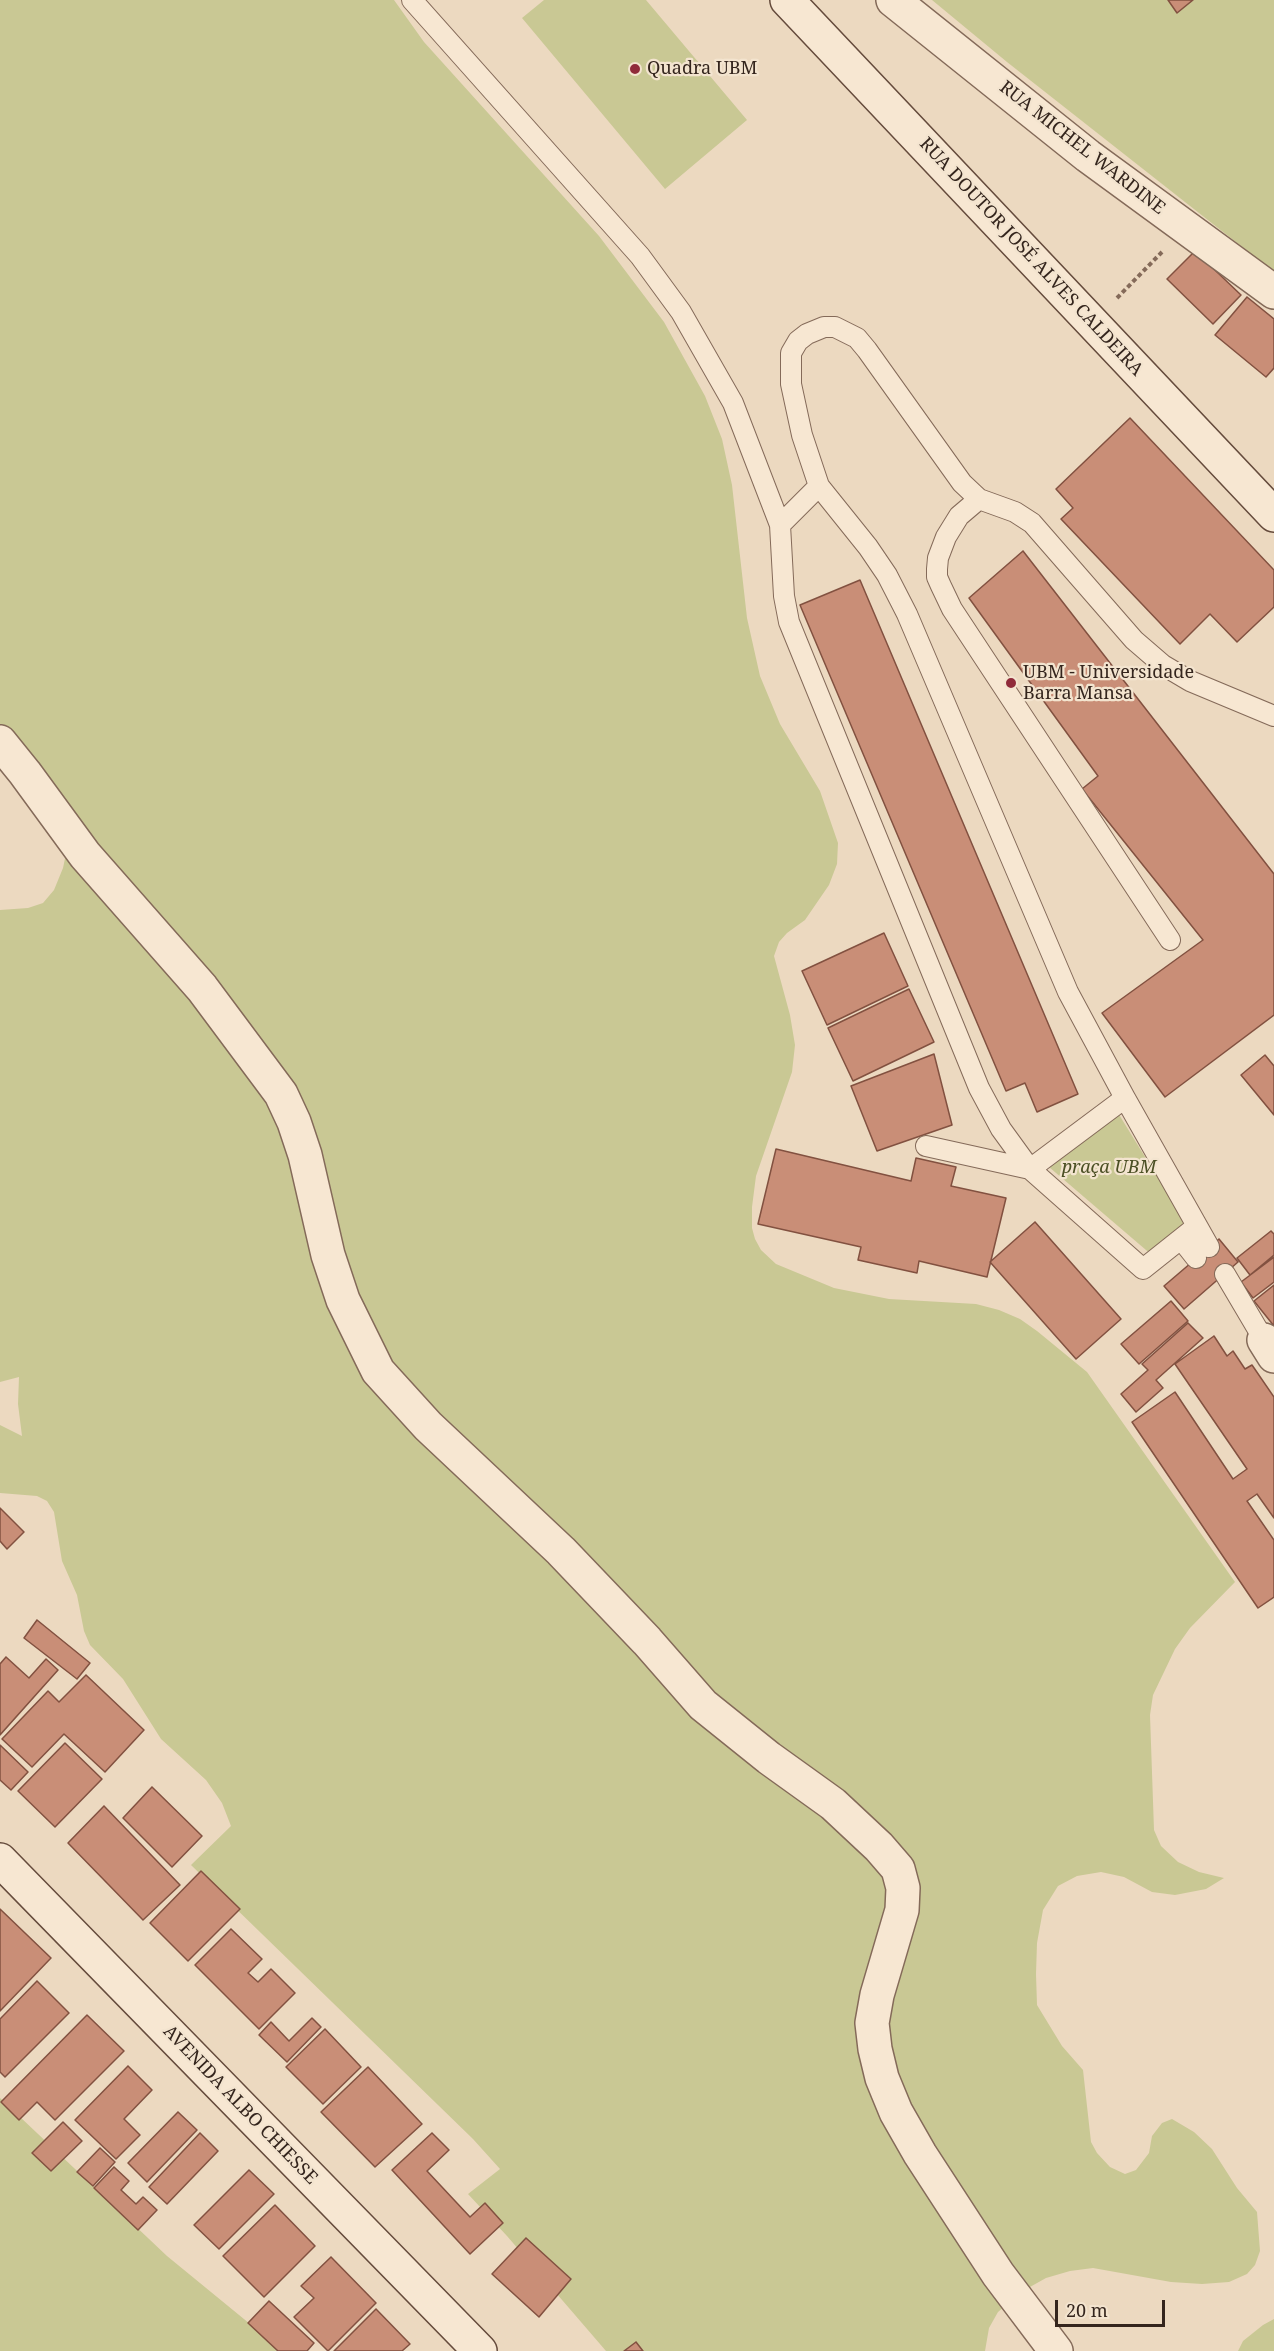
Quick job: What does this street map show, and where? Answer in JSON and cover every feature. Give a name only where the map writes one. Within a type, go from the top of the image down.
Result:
[{"type":"street","name":"RUA DOUTOR JOSÉ ALVES CALDEIRA","points":[[788,0],[1274,515]]},
{"type":"street","name":"RUA MICHEL WARDINE","points":[[892,0],[1088,156],[1274,292]]},
{"type":"street","points":[[0,742],[85,855],[202,988],[281,1094],[294,1122],[305,1155],[328,1255],[343,1300],[378,1371],[428,1426],[568,1559],[647,1641],[704,1705],[769,1758],[833,1804],[879,1846],[898,1869],[903,1888],[902,1910],[877,1995],[872,2023],[882,2078],[896,2112],[920,2154],[998,2274],[1056,2351]]},
{"type":"street","name":"AVENIDA ALBO CHIESSE","points":[[0,1860],[480,2351]]},
{"type":"lane","points":[[412,0],[640,256],[681,312],[733,403],[780,525],[781,564],[789,621],[979,1088],[1001,1129],[1030,1169],[1143,1269],[1197,1226]]},
{"type":"lane","points":[[1181,1239],[1203,1252],[1197,1226],[1068,992],[907,614],[887,575],[868,546],[819,486],[796,409],[790,360],[794,347],[802,337],[819,328],[836,327],[857,338],[962,483],[979,499],[1015,512],[1032,524],[1134,640],[1162,665],[1190,681],[1274,716]]},
{"type":"lane","points":[[780,525],[819,486]]},
{"type":"lane","points":[[979,499],[959,516],[946,537],[938,558],[937,578],[940,586],[952,609],[1170,940]]},
{"type":"lane","points":[[926,1146],[1030,1169],[1125,1098]]},
{"type":"lane","points":[[1220,1277],[1269,1348]]},
{"type":"path","points":[[1093,321],[1185,227]]},
{"type":"green space","points":[[0,0],[394,0],[424,42],[599,236],[664,322],[705,396],[722,439],[732,485],[747,618],[760,676],[780,724],[820,791],[838,843],[837,864],[829,885],[805,920],[779,942],[774,956],[790,1015],[795,1045],[792,1072],[756,1176],[752,1207],[752,1228],[755,1239],[761,1250],[776,1264],[834,1288],[889,1299],[976,1304],[1020,1319],[1037,1331],[1087,1372],[1235,1582],[1190,1628],[1175,1649],[1153,1695],[1150,1715],[1154,1830],[1161,1846],[1178,1862],[1199,1872],[1224,1878],[1206,1889],[1175,1895],[1152,1892],[1124,1877],[1101,1872],[1077,1876],[1058,1886],[1043,1910],[1037,1943],[1036,1974],[1037,2005],[1062,2046],[1083,2070],[1091,2142],[1097,2153],[1110,2167],[1125,2174],[1136,2170],[1149,2153],[1152,2136],[1162,2123],[1172,2119],[1194,2132],[1212,2149],[1237,2188],[1257,2212],[1260,2251],[1255,2265],[1247,2274],[1229,2282],[1202,2284],[1171,2282],[1093,2268],[1070,2271],[1046,2278],[1021,2292],[998,2312],[989,2328],[985,2351],[606,2351],[468,2194],[500,2169],[473,2139],[191,1865],[231,1826],[222,1803],[206,1780],[161,1739],[123,1679],[90,1645],[84,1631],[77,1595],[62,1561],[54,1512],[47,1501],[37,1496],[0,1493],[0,1425],[22,1436],[18,1404],[19,1377],[0,1382],[0,910],[28,908],[43,903],[54,890],[63,868],[67,849],[0,757]]},
{"type":"green space","name":"Quadra UBM","points":[[544,0],[646,0],[747,120],[665,189],[522,18]]},
{"type":"green space","points":[[932,0],[1274,0],[1274,272],[1007,62]]},
{"type":"green space","name":"praça UBM","points":[[1118,1113],[1187,1225],[1153,1256],[1049,1167]]},
{"type":"green space","points":[[0,2098],[167,2256],[283,2351],[0,2351]]},
{"type":"green space","points":[[1274,2319],[1274,2351],[1238,2351],[1243,2341]]},
{"type":"building","points":[[1168,0],[1193,0],[1177,13]]},
{"type":"building","points":[[1195,251],[1241,295],[1213,324],[1167,279]]},
{"type":"building","points":[[1247,297],[1274,319],[1274,368],[1266,377],[1215,335]]},
{"type":"building","points":[[1130,418],[1274,570],[1274,607],[1237,642],[1210,614],[1180,644],[1061,519],[1073,508],[1056,489]]},
{"type":"building","points":[[1023,551],[1274,874],[1274,1015],[1165,1097],[1102,1013],[1203,940],[1082,789],[1098,776],[969,598]]},
{"type":"building","points":[[860,580],[1078,1094],[1037,1112],[1025,1083],[1006,1091],[800,605]]},
{"type":"building","points":[[884,933],[908,986],[827,1025],[802,971]]},
{"type":"building","points":[[909,989],[934,1042],[853,1081],[828,1028]]},
{"type":"building","points":[[934,1054],[952,1125],[877,1151],[851,1086]]},
{"type":"building","points":[[1265,1055],[1274,1066],[1274,1115],[1241,1075]]},
{"type":"building","points":[[776,1149],[911,1181],[916,1158],[956,1167],[951,1186],[1006,1198],[987,1277],[919,1261],[917,1273],[858,1260],[861,1247],[758,1224]]},
{"type":"building","points":[[1035,1222],[1121,1319],[1076,1359],[990,1262]]},
{"type":"building","points":[[1271,1231],[1274,1234],[1274,1255],[1250,1275],[1237,1258]]},
{"type":"building","points":[[1219,1239],[1238,1262],[1184,1309],[1164,1286]]},
{"type":"building","points":[[1274,1257],[1274,1282],[1253,1298],[1241,1282]]},
{"type":"building","points":[[1274,1285],[1274,1326],[1254,1301]]},
{"type":"building","points":[[1171,1301],[1188,1321],[1139,1364],[1121,1344]]},
{"type":"building","points":[[1188,1323],[1203,1338],[1156,1380],[1163,1388],[1136,1412],[1121,1394],[1148,1370],[1142,1364]]},
{"type":"building","points":[[1214,1336],[1227,1356],[1233,1351],[1245,1369],[1252,1365],[1274,1397],[1274,1518],[1257,1494],[1247,1501],[1274,1540],[1274,1597],[1258,1608],[1132,1422],[1175,1392],[1233,1479],[1247,1469],[1175,1364]]},
{"type":"building","points":[[0,1508],[24,1532],[7,1549],[0,1541]]},
{"type":"building","points":[[37,1620],[90,1663],[77,1679],[24,1638]]},
{"type":"building","points":[[6,1657],[29,1678],[46,1659],[58,1670],[0,1735],[0,1664]]},
{"type":"building","points":[[86,1675],[144,1730],[105,1772],[64,1734],[32,1767],[2,1739],[48,1691],[59,1702]]},
{"type":"building","points":[[65,1743],[102,1779],[55,1827],[18,1791]]},
{"type":"building","points":[[0,1745],[28,1772],[11,1790],[0,1780]]},
{"type":"building","points":[[152,1787],[202,1836],[172,1867],[123,1818]]},
{"type":"building","points":[[104,1806],[180,1885],[143,1920],[68,1843]]},
{"type":"building","points":[[201,1871],[240,1909],[188,1961],[150,1923]]},
{"type":"building","points":[[0,1909],[51,1958],[0,2011]]},
{"type":"building","points":[[231,1929],[262,1959],[248,1973],[258,1982],[271,1969],[295,1993],[259,2029],[195,1965]]},
{"type":"building","points":[[37,1981],[69,2013],[5,2077],[0,2072],[0,2019]]},
{"type":"building","points":[[87,2015],[124,2051],[55,2120],[37,2102],[19,2120],[1,2102]]},
{"type":"building","points":[[312,2018],[321,2027],[287,2062],[259,2035],[271,2022],[289,2041]]},
{"type":"building","points":[[325,2029],[361,2067],[323,2104],[286,2067]]},
{"type":"building","points":[[128,2066],[152,2090],[124,2119],[140,2135],[116,2159],[75,2120]]},
{"type":"building","points":[[368,2067],[422,2124],[375,2167],[321,2112]]},
{"type":"building","points":[[178,2112],[197,2130],[147,2182],[128,2163]]},
{"type":"building","points":[[63,2122],[82,2141],[51,2171],[32,2153]]},
{"type":"building","points":[[200,2133],[218,2151],[167,2204],[149,2187]]},
{"type":"building","points":[[432,2133],[449,2150],[427,2171],[470,2217],[485,2203],[503,2223],[470,2254],[392,2170]]},
{"type":"building","points":[[100,2148],[115,2162],[93,2186],[77,2172]]},
{"type":"building","points":[[114,2167],[129,2181],[121,2190],[136,2204],[143,2197],[157,2210],[138,2230],[94,2188]]},
{"type":"building","points":[[249,2170],[274,2194],[219,2249],[194,2225]]},
{"type":"building","points":[[275,2205],[315,2246],[264,2297],[223,2256]]},
{"type":"building","points":[[526,2238],[571,2279],[539,2317],[492,2274]]},
{"type":"building","points":[[331,2257],[376,2303],[328,2351],[294,2317],[314,2298],[301,2286]]},
{"type":"building","points":[[269,2301],[314,2343],[307,2351],[278,2351],[248,2323]]},
{"type":"building","points":[[376,2309],[410,2344],[402,2351],[334,2351]]},
{"type":"building","points":[[636,2342],[643,2351],[624,2351]]},
{"type":"place","name":"Quadra UBM","points":[[635,69]]},
{"type":"place","name":"UBM - Universidade Barra Mansa","points":[[1011,683]]}]
